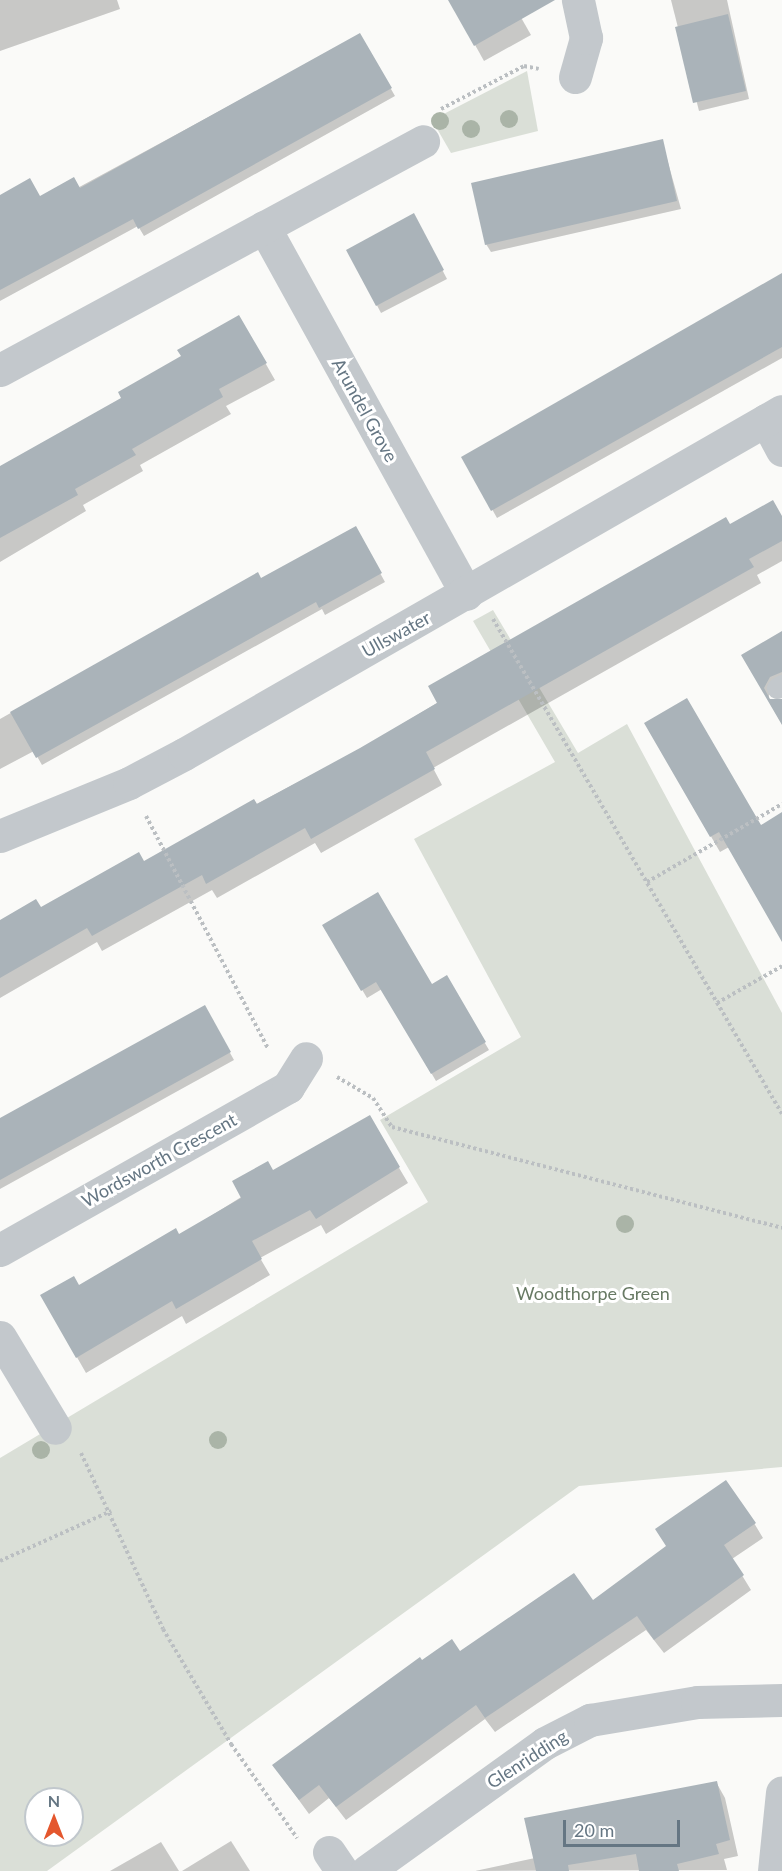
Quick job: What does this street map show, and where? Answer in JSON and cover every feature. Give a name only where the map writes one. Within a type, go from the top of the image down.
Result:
[{"type":"street","points":[[575,77],[586,38],[579,0]]},
{"type":"street","points":[[0,370],[423,141]]},
{"type":"street","name":"Arundel Grove","points":[[264,227],[467,594]]},
{"type":"street","points":[[774,416],[782,450]]},
{"type":"street","name":"Ullswater","points":[[0,836],[129,783],[467,594],[774,416]]},
{"type":"street","name":"Wordsworth Crescent","points":[[0,1250],[288,1087],[306,1058]]},
{"type":"street","points":[[0,1337],[55,1428]]},
{"type":"street","name":"Glenridding","points":[[367,1871],[545,1743],[590,1720],[697,1702],[782,1700]]},
{"type":"street","points":[[774,1871],[782,1792]]},
{"type":"path","points":[[423,141],[429,116],[524,66],[575,77]]},
{"type":"path","points":[[467,594],[488,610],[782,1114]]},
{"type":"path","points":[[129,783],[288,1087]]},
{"type":"path","points":[[647,882],[782,804]]},
{"type":"path","points":[[717,1003],[782,966]]},
{"type":"path","points":[[306,1058],[373,1098],[392,1127],[782,1228]]},
{"type":"path","points":[[55,1428],[66,1423],[111,1511],[169,1638],[231,1744],[325,1857]]},
{"type":"path","points":[[0,1561],[111,1511]]},
{"type":"green space","points":[[527,71],[538,131],[451,153],[432,120]]},
{"type":"green space","name":"Woodthorpe Green","points":[[493,610],[578,753],[627,724],[782,1013],[782,1467],[579,1486],[84,1844],[84,1787],[24,1787],[24,1847],[80,1847],[47,1871],[0,1871],[0,1458],[428,1202],[380,1120],[521,1037],[414,839],[555,762],[473,621]]},
{"type":"building","points":[[448,0],[555,0],[474,46]]},
{"type":"building","points":[[728,14],[746,91],[693,103],[675,27]]},
{"type":"building","points":[[360,33],[392,88],[138,229],[133,219],[0,290],[0,195],[30,178],[40,196],[74,177],[80,188]]},
{"type":"building","points":[[663,139],[677,201],[485,245],[471,183]]},
{"type":"building","points":[[414,213],[444,270],[376,306],[346,250]]},
{"type":"building","points":[[782,273],[782,347],[491,511],[461,457]]},
{"type":"building","points":[[239,315],[267,363],[219,389],[223,397],[132,449],[136,455],[75,489],[78,495],[0,538],[0,466],[121,398],[118,392],[181,356],[177,350]]},
{"type":"building","points":[[773,500],[782,516],[782,541],[749,559],[754,567],[426,752],[435,769],[311,839],[305,828],[206,884],[202,875],[92,936],[87,928],[0,978],[0,920],[36,899],[41,907],[139,852],[144,861],[254,799],[257,804],[437,703],[428,686],[726,517],[730,524]]},
{"type":"building","points":[[356,526],[382,573],[319,608],[316,602],[36,758],[10,712],[258,572],[261,578]]},
{"type":"building","points":[[782,631],[782,672],[770,677],[764,688],[770,699],[782,699],[782,725],[741,655]]},
{"type":"building","points":[[687,698],[761,825],[782,812],[782,942],[719,832],[710,837],[644,723]]},
{"type":"building","points":[[378,892],[432,984],[447,975],[486,1042],[431,1074],[376,982],[361,991],[322,925]]},
{"type":"building","points":[[205,1005],[231,1052],[0,1180],[0,1118]]},
{"type":"building","points":[[370,1115],[400,1167],[316,1219],[310,1210],[252,1241],[262,1259],[176,1309],[172,1301],[76,1358],[40,1295],[74,1276],[79,1285],[176,1228],[179,1234],[241,1198],[232,1181],[268,1161],[273,1170]]},
{"type":"building","points":[[726,1480],[756,1523],[724,1545],[744,1575],[654,1640],[637,1616],[485,1718],[476,1705],[336,1807],[319,1785],[299,1800],[272,1765],[420,1657],[422,1660],[452,1639],[460,1651],[574,1573],[593,1600],[666,1546],[655,1529]]},
{"type":"building","points":[[717,1781],[730,1840],[716,1844],[719,1854],[677,1864],[679,1871],[639,1871],[636,1854],[568,1865],[569,1871],[536,1871],[524,1818]]}]
